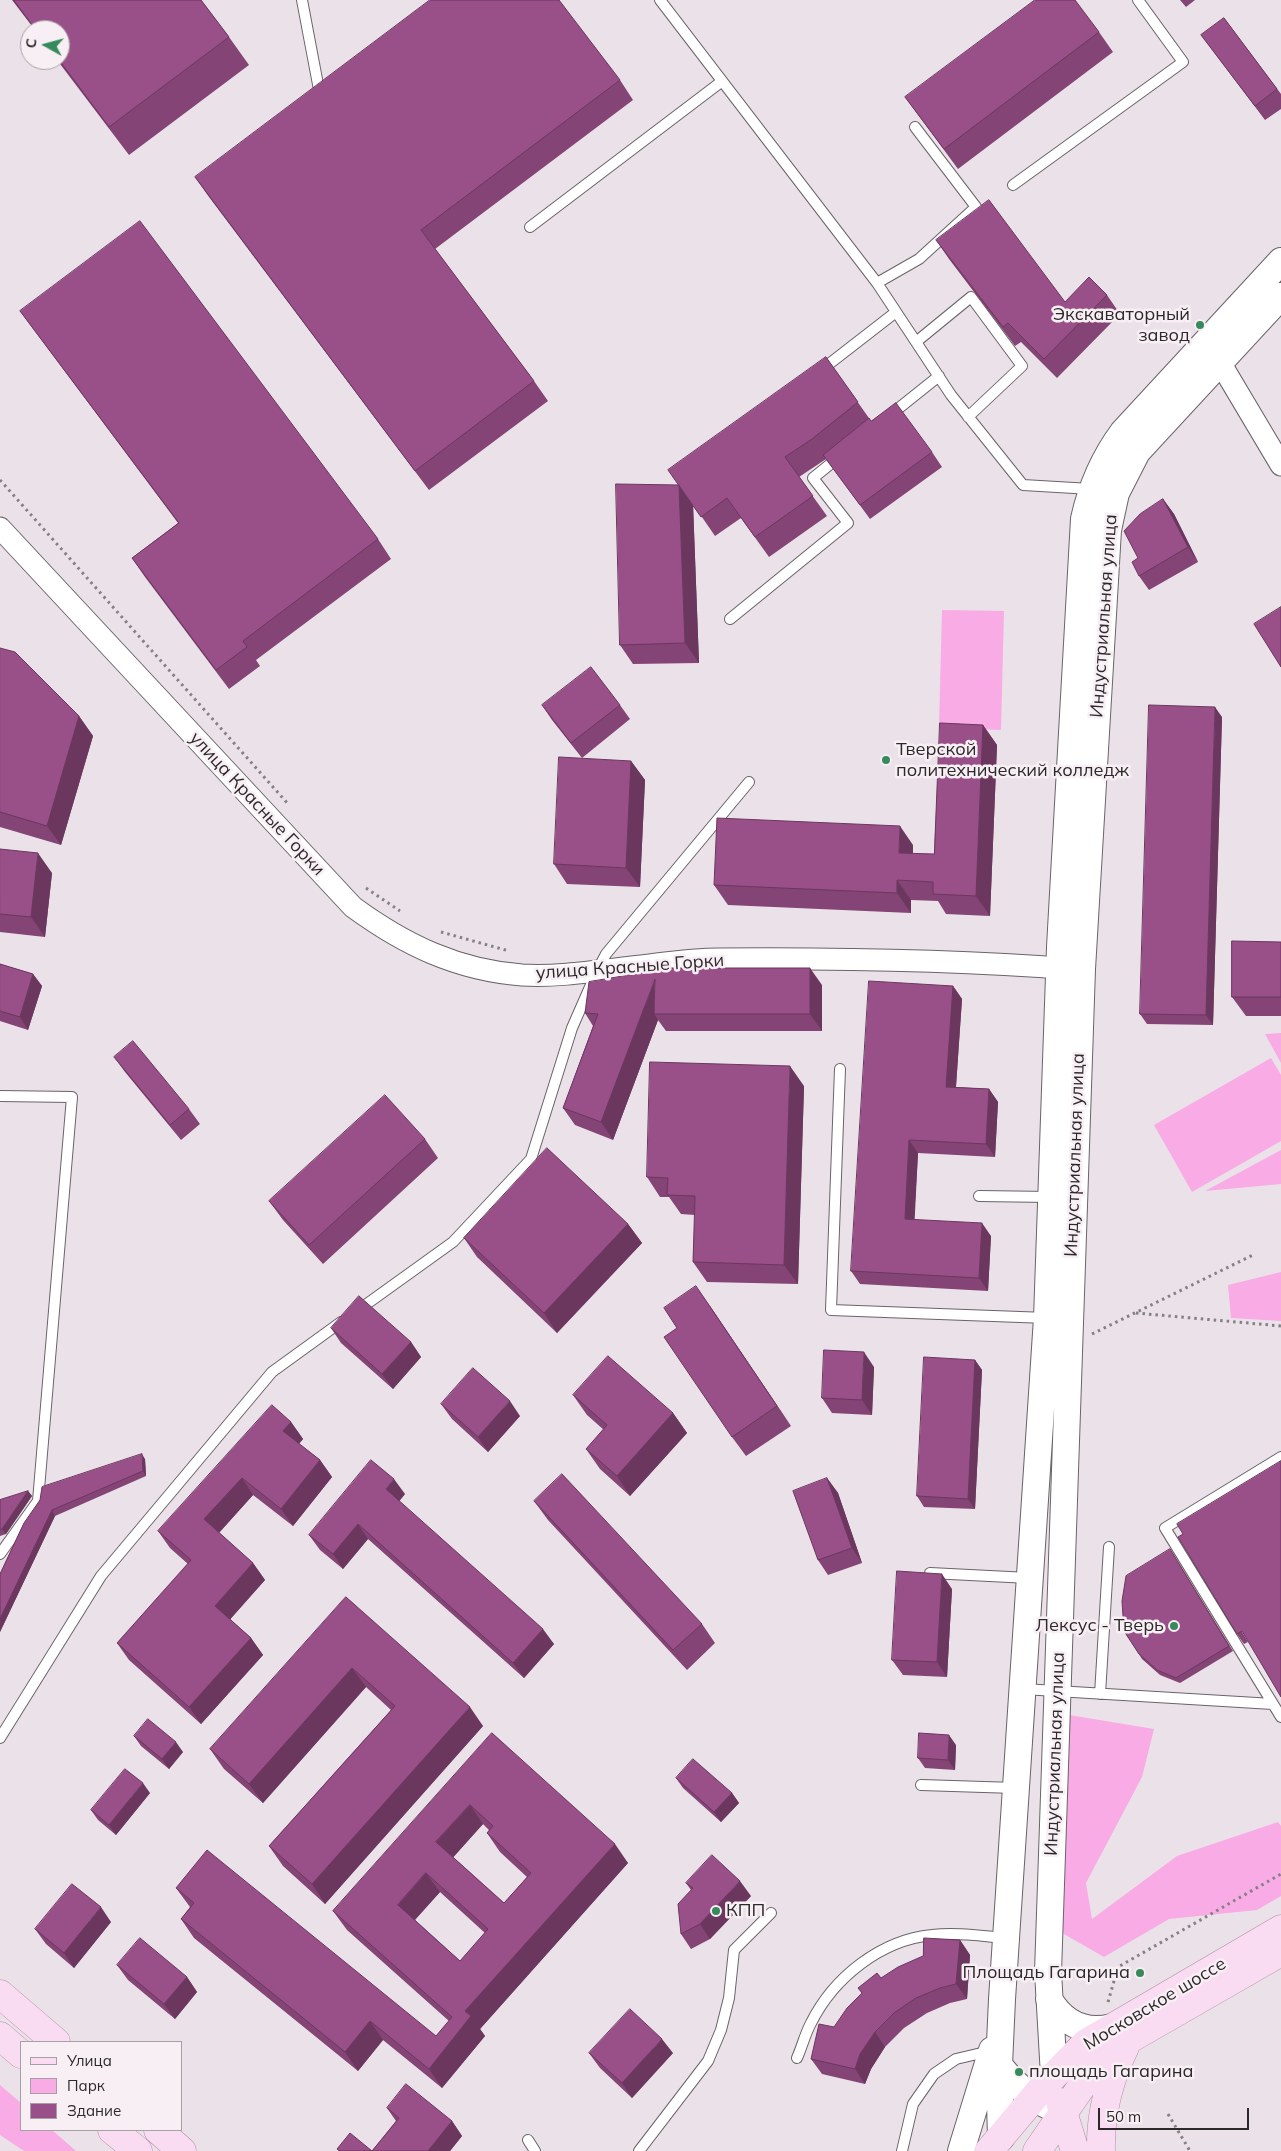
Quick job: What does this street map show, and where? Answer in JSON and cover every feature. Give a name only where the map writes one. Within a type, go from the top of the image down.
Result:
[{"type":"main road","name":"Московское шоссе","points":[[1003,2148],[1033,2099],[1086,2043],[1116,2023],[1281,1929]]},
{"type":"main road","name":"Московское шоссе","points":[[1116,2023],[1281,1952]]},
{"type":"main road","points":[[0,1994],[55,2041]]},
{"type":"main road","points":[[1037,2151],[1084,2083],[1100,2065],[1116,2023]]},
{"type":"main road","points":[[1101,2151],[1103,2113],[1116,2023]]},
{"type":"main road","points":[[0,2036],[20,2053]]},
{"type":"main road","points":[[1054,2076],[1056,2093],[1064,2112],[1075,2151]]},
{"type":"main road","points":[[113,2131],[138,2151]]},
{"type":"main road","points":[[159,2131],[182,2151]]},
{"type":"street","name":"Индустриальная улица","points":[[961,2151],[995,2058],[1001,2018],[1047,1318],[1051,1198],[1106,543],[1110,518],[1104,491],[1137,452],[1214,352],[1281,261]]},
{"type":"street","name":"Индустриальная улица","points":[[1214,352],[1281,296]]},
{"type":"street","points":[[1214,352],[1281,465]]},
{"type":"street","name":"улица Красные Горки","points":[[0,528],[353,907],[383,929],[416,947],[459,963],[486,970],[523,975],[597,971],[710,959],[819,958],[1071,969]]},
{"type":"street","name":"Индустриальная улица","points":[[1054,2076],[1048,1962],[1057,1692],[1071,969]]},
{"type":"street","points":[[1049,1999],[1064,2019],[1075,2026],[1093,2030],[1116,2023]]},
{"type":"street","name":"Индустриальная улица","points":[[995,2058],[1003,2148]]},
{"type":"street","points":[[995,2058],[1014,2084],[1033,2099],[1064,2112]]},
{"type":"lane","points":[[302,0],[320,95],[328,89]]},
{"type":"lane","points":[[660,0],[877,283],[968,417],[1023,485],[1104,491]]},
{"type":"lane","points":[[1013,184],[1183,62],[1138,0]]},
{"type":"lane","points":[[530,227],[721,82]]},
{"type":"lane","points":[[877,283],[919,259],[976,207],[915,127]]},
{"type":"lane","points":[[916,342],[971,297],[1022,366],[968,417]]},
{"type":"lane","points":[[812,377],[896,312]]},
{"type":"lane","points":[[879,424],[939,376]]},
{"type":"lane","points":[[730,619],[848,522],[813,478],[850,448]]},
{"type":"lane","points":[[0,1738],[101,1576],[272,1372],[453,1242],[531,1159],[572,1028],[606,954],[749,782]]},
{"type":"lane","points":[[840,1069],[831,1310],[1047,1318]]},
{"type":"lane","points":[[0,1096],[72,1097],[38,1501],[0,1554]]},
{"type":"lane","points":[[979,1196],[1051,1198]]},
{"type":"lane","points":[[1281,1457],[1165,1528],[1281,1718]]},
{"type":"lane","points":[[1100,1694],[1109,1547]]},
{"type":"lane","points":[[916,1573],[1029,1578]]},
{"type":"lane","points":[[1023,1690],[1273,1704]]},
{"type":"lane","points":[[921,1784],[1017,1788]]},
{"type":"lane","points":[[639,2151],[708,2061],[721,2030],[725,2014],[734,1950],[771,1913]]},
{"type":"lane","points":[[797,2058],[810,2024],[826,1997],[852,1970],[882,1950],[908,1939],[933,1934],[1006,1938]]},
{"type":"lane","points":[[902,2151],[913,2104],[934,2074],[956,2059],[995,2058]]},
{"type":"lane","points":[[528,2140],[535,2151]]},
{"type":"path","points":[[0,480],[292,809]]},
{"type":"path","points":[[359,884],[403,913]]},
{"type":"path","points":[[435,931],[510,951]]},
{"type":"path","points":[[1086,1337],[1252,1255]]},
{"type":"path","points":[[1135,1313],[1281,1326]]},
{"type":"path","points":[[1116,2023],[1118,1967],[1281,1874]]},
{"type":"path","points":[[1168,2114],[1190,2151]]},
{"type":"green space","points":[[942,610],[1004,611],[1001,730],[939,728]]},
{"type":"green space","points":[[1281,1033],[1281,1063],[1265,1034]]},
{"type":"green space","points":[[1271,1058],[1281,1075],[1281,1141],[1192,1192],[1154,1125]]},
{"type":"green space","points":[[1281,1150],[1281,1184],[1205,1191]]},
{"type":"green space","points":[[1281,1272],[1281,1321],[1231,1318],[1228,1285]]},
{"type":"green space","points":[[1057,1713],[1154,1729],[1142,1777],[1086,1883],[1092,1919],[1177,1856],[1278,1822],[1281,1826],[1281,1896],[1257,1910],[1169,1919],[1104,1957],[1043,1922]]},
{"type":"green space","points":[[0,2085],[20,2102],[20,2131],[53,2131],[76,2151],[24,2151],[0,2135]]},
{"type":"building","points":[[14,0],[201,0],[229,37],[109,127],[66,70],[70,70],[70,20],[29,20]]},
{"type":"building","points":[[430,0],[559,0],[620,80],[421,230],[534,381],[415,471],[195,177]]},
{"type":"building","points":[[1035,0],[1075,0],[1099,32],[944,149],[905,97]]},
{"type":"building","points":[[1224,18],[1277,89],[1255,106],[1201,35]]},
{"type":"building","points":[[989,200],[1065,302],[1089,277],[1107,295],[1044,359],[1008,323],[1003,327],[936,240]]},
{"type":"building","points":[[140,221],[378,539],[243,641],[247,647],[216,670],[132,558],[179,523],[20,311]]},
{"type":"building","points":[[826,357],[858,402],[812,439],[785,457],[813,496],[755,537],[727,498],[701,517],[668,470]]},
{"type":"building","points":[[896,403],[932,452],[860,505],[823,455],[869,418],[871,421]]},
{"type":"building","points":[[616,484],[679,485],[685,643],[620,645]]},
{"type":"building","points":[[1163,499],[1188,547],[1139,576],[1132,562],[1138,558],[1124,531],[1140,514]]},
{"type":"building","points":[[1281,607],[1281,667],[1254,624]]},
{"type":"building","points":[[0,648],[15,652],[79,716],[47,826],[0,812]]},
{"type":"building","points":[[591,667],[620,705],[571,743],[542,705]]},
{"type":"building","points":[[1149,705],[1215,707],[1206,1015],[1140,1014]]},
{"type":"building","points":[[940,723],[983,725],[976,896],[933,894],[933,882],[897,880],[897,893],[714,885],[717,818],[900,826],[899,853],[934,854]]},
{"type":"building","points":[[559,757],[631,761],[626,868],[554,864]]},
{"type":"building","points":[[0,849],[38,853],[31,917],[0,914]]},
{"type":"building","points":[[1232,941],[1281,942],[1281,997],[1232,997]]},
{"type":"building","points":[[0,964],[33,974],[20,1017],[0,1011]]},
{"type":"building","points":[[671,968],[810,968],[810,1014],[654,1014],[655,979],[601,1122],[563,1108],[598,1014],[585,1013],[589,982]]},
{"type":"building","points":[[869,981],[953,986],[946,1087],[989,1089],[986,1144],[909,1140],[905,1219],[982,1223],[979,1278],[851,1271]]},
{"type":"building","points":[[133,1041],[189,1109],[170,1125],[114,1057]]},
{"type":"building","points":[[650,1062],[790,1066],[784,1265],[693,1262],[695,1196],[667,1195],[668,1178],[647,1177]]},
{"type":"building","points":[[385,1095],[425,1139],[309,1245],[269,1201]]},
{"type":"building","points":[[547,1148],[628,1224],[544,1313],[464,1238]]},
{"type":"building","points":[[696,1286],[777,1406],[732,1437],[664,1337],[677,1328],[664,1308]]},
{"type":"building","points":[[359,1296],[411,1342],[382,1374],[331,1328]]},
{"type":"building","points":[[824,1350],[864,1352],[862,1400],[822,1398]]},
{"type":"building","points":[[608,1356],[673,1413],[617,1476],[586,1449],[607,1425],[573,1395]]},
{"type":"building","points":[[924,1357],[975,1360],[968,1499],[917,1496]]},
{"type":"building","points":[[473,1368],[510,1401],[478,1437],[441,1404]]},
{"type":"building","points":[[272,1405],[291,1422],[283,1431],[320,1460],[281,1509],[242,1478],[204,1519],[253,1563],[215,1606],[251,1638],[189,1707],[117,1643],[191,1560],[158,1531]]},
{"type":"building","points":[[142,1454],[143,1471],[52,1510],[0,1619],[0,1574],[24,1523],[40,1500],[42,1487]]},
{"type":"building","points":[[371,1460],[394,1479],[386,1489],[543,1629],[513,1663],[358,1524],[333,1554],[309,1535]]},
{"type":"building","points":[[1281,1461],[1281,1697],[1242,1631],[1237,1634],[1178,1537],[1183,1534],[1177,1524]]},
{"type":"building","points":[[562,1474],[702,1624],[673,1650],[534,1501]]},
{"type":"building","points":[[827,1478],[852,1548],[818,1560],[793,1491]]},
{"type":"building","points":[[28,1491],[2,1529],[0,1530],[0,1500]]},
{"type":"building","points":[[1170,1549],[1229,1646],[1176,1678],[1157,1670],[1139,1654],[1124,1631],[1122,1601],[1126,1576]]},
{"type":"building","points":[[897,1571],[942,1574],[937,1662],[892,1660]]},
{"type":"building","points":[[346,1597],[470,1707],[312,1884],[269,1846],[395,1706],[352,1668],[249,1784],[210,1749]]},
{"type":"building","points":[[148,1719],[176,1742],[162,1759],[134,1736]]},
{"type":"building","points":[[492,1733],[615,1844],[465,2011],[471,2016],[429,2069],[370,2021],[345,2052],[181,1919],[194,1903],[176,1888],[207,1850],[436,2036],[452,2017],[333,1911]],"holes":[[[470,1805],[493,1826],[487,1833],[531,1873],[504,1903],[436,1842]],[[426,1873],[488,1929],[460,1961],[398,1905]]]},
{"type":"building","points":[[919,1733],[949,1735],[948,1760],[918,1758]]},
{"type":"building","points":[[693,1759],[732,1793],[714,1812],[676,1778]]},
{"type":"building","points":[[125,1769],[143,1783],[109,1825],[91,1810]]},
{"type":"building","points":[[712,1855],[740,1881],[700,1924],[681,1934],[678,1904],[693,1888],[686,1883]]},
{"type":"building","points":[[72,1884],[101,1907],[64,1953],[35,1929]]},
{"type":"building","points":[[140,1938],[187,1977],[164,2004],[117,1965]]},
{"type":"building","points":[[924,1938],[960,1940],[956,1984],[940,1988],[916,1998],[894,2013],[875,2032],[860,2054],[855,2069],[811,2059],[819,2024],[834,2027],[847,2008],[862,1993],[858,1988],[877,1973],[881,1978],[898,1967],[923,1956]]},
{"type":"building","points":[[630,2009],[662,2039],[622,2083],[589,2053]]},
{"type":"building","points":[[406,2084],[452,2121],[428,2151],[372,2151],[399,2118],[387,2108]]},
{"type":"building","points":[[350,2133],[372,2151],[340,2151],[337,2149]]},
{"type":"place","name":"Экскаваторный завод","points":[[1200,325]]},
{"type":"place","name":"Тверской политехнический колледж","points":[[886,760]]},
{"type":"place","name":"Лексус - Тверь","points":[[1174,1626]]},
{"type":"place","name":"КПП","points":[[716,1911]]},
{"type":"place","name":"Площадь Гагарина","points":[[1140,1973]]},
{"type":"place","name":"площадь Гагарина","points":[[1019,2072]]}]
